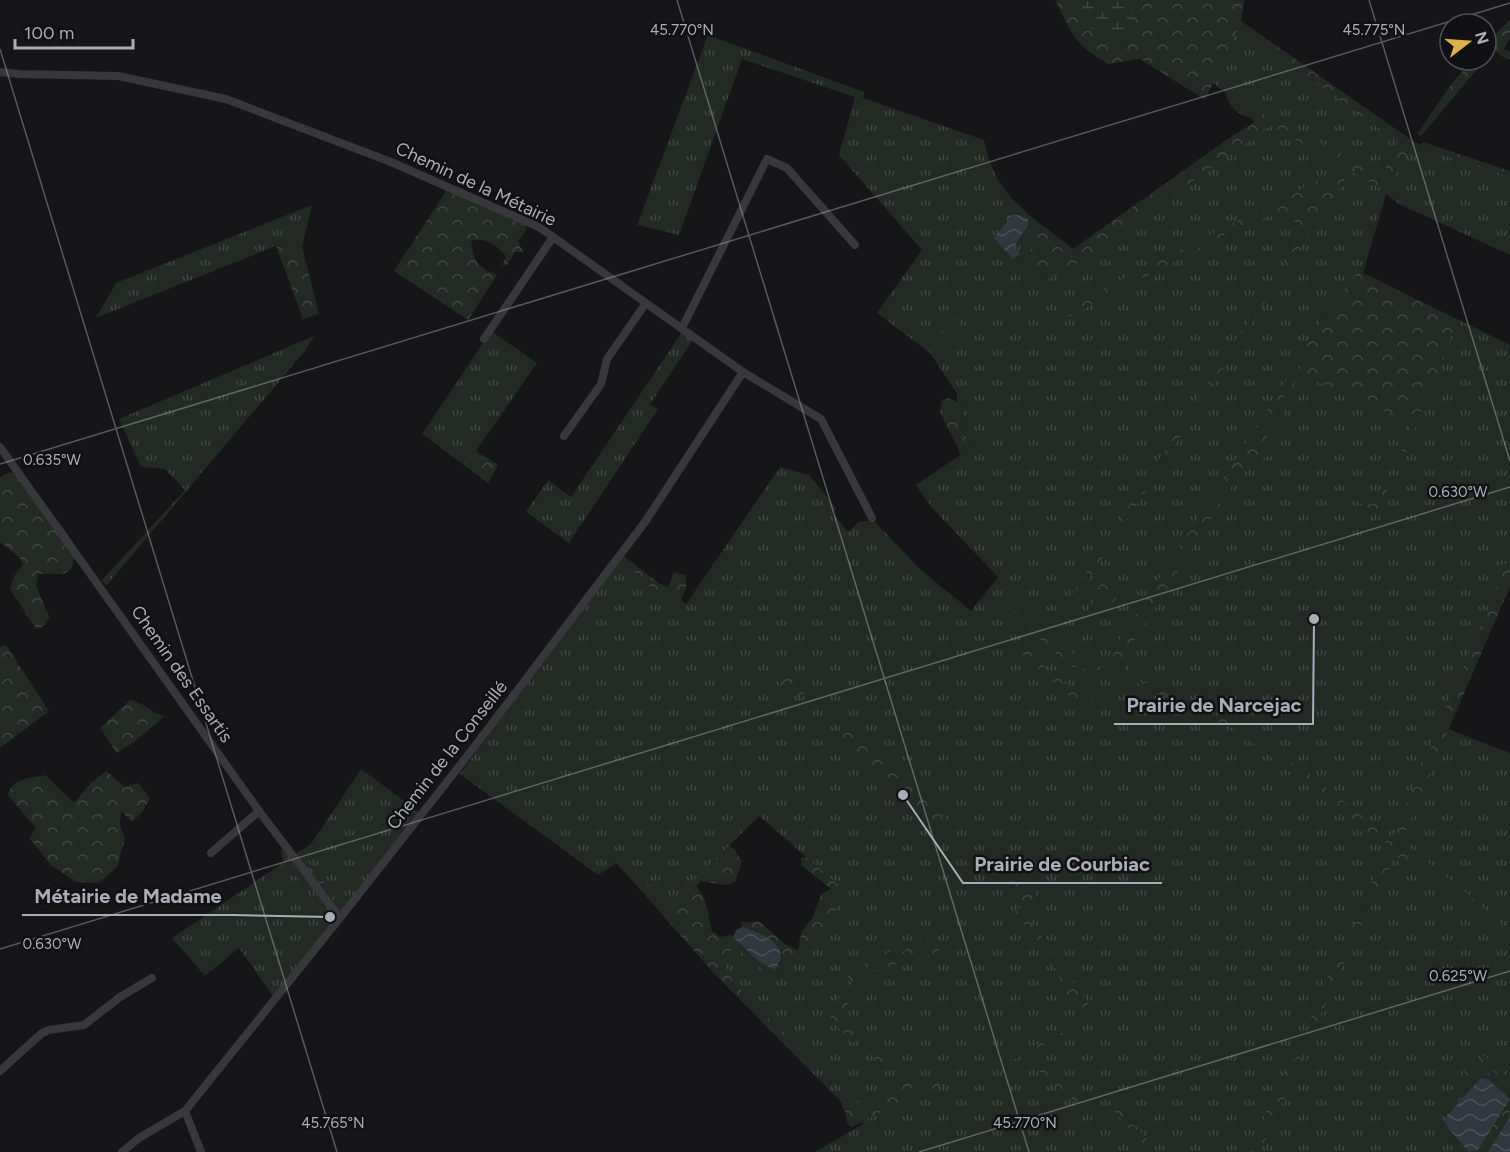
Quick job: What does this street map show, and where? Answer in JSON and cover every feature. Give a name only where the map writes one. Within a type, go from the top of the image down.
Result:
[{"type":"street","name":"Chemin de la Métairie","points":[[0,72],[118,76],[226,99],[391,162],[539,227],[743,372],[821,419],[872,518]]},
{"type":"street","points":[[682,328],[767,159],[787,168],[855,245]]},
{"type":"street","points":[[484,339],[553,237]]},
{"type":"street","points":[[564,436],[601,384],[606,359],[646,303]]},
{"type":"street","name":"Chemin de la Conseillé","points":[[185,1112],[472,750],[645,522],[743,372]]},
{"type":"street","name":"Chemin des Essartis","points":[[0,447],[259,811],[340,918]]},
{"type":"street","points":[[211,853],[259,811]]},
{"type":"street","points":[[0,1071],[42,1033],[84,1025],[120,997],[152,978]]},
{"type":"street","points":[[122,1152],[139,1138],[185,1112],[201,1152]]},
{"type":"green space","points":[[1055,0],[1087,0],[1084,5],[1119,41],[1139,0],[1244,0],[1241,21],[1413,141],[1414,145],[1389,186],[1382,189],[1352,172],[1349,174],[1256,316],[1254,313],[1297,243],[1301,230],[1299,224],[1278,212],[1230,232],[1061,321],[1052,321],[1051,319],[1060,311],[1338,170],[1339,164],[1271,126],[1255,134],[1251,140],[1073,266],[1037,285],[1024,262],[1032,248],[1028,233],[1039,223],[1073,249],[1254,122],[1252,118],[1238,113],[1232,107],[1227,99],[1228,91],[1233,91],[1259,111],[1380,174],[1385,172],[1387,161],[1398,142],[1239,27],[1205,100],[1140,59],[1108,64],[1097,57],[1075,37]]},
{"type":"green space","points":[[1087,0],[1139,0],[1119,41],[1091,28],[1084,5]]},
{"type":"green space","points":[[1510,19],[1510,38],[1504,49],[1510,52],[1510,59],[1498,53],[1498,32]]},
{"type":"green space","points":[[1240,22],[1404,139],[1510,173],[1510,255],[1399,204],[1386,194],[1363,273],[1510,345],[1510,586],[1448,729],[1510,753],[1510,1152],[815,1152],[863,1124],[711,970],[735,947],[775,979],[843,889],[759,816],[662,913],[616,863],[598,875],[460,774],[621,554],[686,604],[780,467],[809,475],[836,508],[833,514],[848,532],[860,521],[874,521],[921,570],[971,611],[998,577],[933,509],[916,485],[972,447],[966,438],[962,413],[965,407],[957,402],[957,394],[930,353],[877,313],[922,250],[839,155],[855,97],[742,59],[679,235],[637,225],[708,35],[864,92],[863,98],[984,140],[992,167],[1006,192],[1027,213],[1073,249],[1235,134],[1262,121],[1213,83]]},
{"type":"green space","points":[[1462,72],[1475,72],[1421,136],[1417,134]]},
{"type":"green space","points":[[1422,143],[1510,171],[1510,177],[1424,149]]},
{"type":"green space","points":[[448,188],[527,222],[526,230],[518,241],[523,252],[515,252],[508,264],[502,266],[506,256],[495,245],[482,240],[471,241],[474,254],[481,267],[497,275],[468,320],[394,271]]},
{"type":"green space","points":[[312,205],[302,247],[298,242],[281,244],[96,318],[116,283]]},
{"type":"green space","points":[[293,241],[298,242],[302,247],[319,314],[303,319],[276,246]]},
{"type":"green space","points":[[1363,273],[1457,320],[1405,457],[1400,461],[1399,457],[1412,423],[1299,374],[1292,390],[1286,389],[1283,395],[1285,398],[1284,419],[1270,431],[1266,439],[1268,456],[1239,475],[1126,654],[1124,666],[1127,675],[1237,725],[1241,722],[1245,729],[1273,747],[1273,754],[1281,762],[1289,761],[1304,770],[1382,832],[1380,841],[1236,730],[1116,673],[1113,668],[1115,662],[1112,652],[1292,371],[1300,369],[1308,343],[1320,322],[1356,274]]},
{"type":"green space","points":[[955,318],[960,324],[956,331],[939,348],[933,348],[934,340]]},
{"type":"green space","points":[[1251,319],[1252,324],[1065,617],[1062,616],[1064,607]]},
{"type":"green space","points":[[491,331],[537,363],[476,451],[498,465],[488,483],[422,434]]},
{"type":"green space","points":[[682,332],[693,340],[650,404],[658,409],[569,543],[526,512],[548,480],[571,497]]},
{"type":"green space","points":[[314,336],[305,351],[106,586],[102,580],[185,490],[165,469],[141,467],[119,419]]},
{"type":"green space","points":[[949,398],[965,407],[962,413],[966,438],[972,447],[961,455],[940,412],[942,400]]},
{"type":"green space","points":[[481,454],[498,465],[488,483],[463,464],[470,457]]},
{"type":"green space","points":[[13,472],[49,516],[60,523],[76,547],[72,568],[64,574],[38,574],[36,585],[49,617],[44,626],[36,629],[10,589],[14,576],[23,565],[20,558],[0,542],[0,478]]},
{"type":"green space","points":[[1393,474],[1382,505],[1393,512],[1390,515],[1375,511],[1343,494],[1347,492],[1372,504],[1377,503],[1385,483]]},
{"type":"green space","points":[[631,561],[652,581],[668,587],[674,572],[685,575],[686,585],[680,602],[666,597],[626,565]]},
{"type":"green space","points":[[1510,563],[1510,586],[1438,754],[1439,763],[1433,767],[1403,838],[1407,846],[1467,893],[1510,933],[1510,944],[1415,864],[1395,857],[1302,1056],[1301,1076],[1294,1078],[1260,1152],[1248,1152],[1256,1147],[1269,1101],[1283,1083],[1287,1065],[1300,1053],[1317,999],[1342,944],[1348,943],[1350,931],[1383,858],[1386,840],[1392,838],[1422,760],[1429,753],[1496,590],[1502,572],[1499,565]]},
{"type":"green space","points":[[1111,579],[1120,581],[1123,589],[1120,594],[1105,609],[1089,614],[1089,604],[1102,581]]},
{"type":"green space","points":[[1011,597],[1019,599],[1072,653],[1088,665],[1104,667],[1100,673],[1091,677],[1086,669],[1071,666],[1045,646],[1037,657],[1043,665],[1081,696],[1088,694],[1093,684],[1100,682],[1089,704],[1081,707],[1010,643],[1011,641],[1028,651],[1037,647],[1041,640],[1025,619],[1011,610]]},
{"type":"green space","points":[[6,645],[49,711],[0,748],[0,647]]},
{"type":"green space","points":[[785,669],[807,691],[798,697],[783,690],[779,670]]},
{"type":"green space","points":[[130,700],[165,716],[117,753],[100,728]]},
{"type":"green space","points":[[849,729],[862,735],[925,790],[946,819],[935,827],[908,807],[896,784],[844,745],[842,733]]},
{"type":"green space","points":[[361,769],[422,814],[275,999],[239,948],[205,976],[172,938],[311,844]]},
{"type":"green space","points":[[106,771],[125,787],[138,783],[150,798],[143,811],[132,822],[121,811],[120,824],[125,839],[117,867],[99,883],[76,882],[51,865],[29,838],[36,828],[8,795],[13,785],[18,782],[45,775],[74,803],[91,783]]},
{"type":"green space","points":[[286,846],[294,855],[300,851],[335,897],[336,902],[331,906],[317,888],[309,888],[290,872],[282,857],[281,850]]},
{"type":"green space","points":[[729,846],[734,849],[742,861],[735,882],[727,885],[700,881],[697,886],[705,900],[712,931],[720,937],[732,935],[756,959],[774,970],[780,964],[781,954],[757,931],[742,927],[742,922],[760,922],[785,944],[797,950],[775,979],[735,947],[723,959],[733,982],[749,998],[750,1003],[745,1005],[638,887],[641,882],[647,883],[656,895],[669,904]]},
{"type":"green space","points":[[806,857],[843,889],[833,914],[819,932],[798,948],[802,931],[813,917],[821,894],[831,889],[801,865],[801,858]]},
{"type":"green space","points":[[1014,871],[1028,881],[1034,889],[1037,905],[1022,920],[1004,928],[1004,919],[1014,914],[1023,904],[1011,886],[1003,881],[1005,873]]},
{"type":"green space","points":[[1026,919],[1033,924],[1096,1015],[1094,1021],[1002,1065],[1001,1063],[1008,1058],[1078,1025],[1088,1016],[1082,1006],[1063,992],[1062,983],[1054,966],[1023,927]]},
{"type":"green space","points":[[928,940],[938,942],[942,946],[936,953],[872,971],[849,998],[844,1020],[859,1023],[860,1039],[854,1043],[834,1024],[827,1012],[852,983],[847,978],[849,971],[892,951],[904,952],[912,943]]},
{"type":"green space","points":[[1205,991],[1261,1041],[1258,1041],[1206,999],[1202,993]]},
{"type":"green space","points":[[760,1011],[799,1049],[811,1063],[809,1067],[757,1017]]},
{"type":"green space","points":[[876,1045],[887,1047],[888,1056],[898,1062],[895,1071],[887,1071],[868,1051]]},
{"type":"green space","points":[[1071,1053],[1076,1054],[1106,1085],[1105,1092],[1099,1094],[1080,1065],[1070,1060]]},
{"type":"green space","points":[[1482,1056],[1490,1059],[1510,1081],[1507,1083],[1481,1062],[1438,1108],[1471,1064]]},
{"type":"green space","points":[[1042,1068],[1085,1106],[1084,1109],[1038,1070]]},
{"type":"green space","points":[[1481,1073],[1489,1073],[1491,1077],[1481,1078],[1458,1102],[1455,1102],[1455,1098],[1472,1077]]},
{"type":"green space","points":[[903,1077],[908,1077],[916,1084],[934,1079],[941,1083],[938,1087],[902,1101],[851,1128],[842,1107],[846,1096],[858,1102],[863,1112],[892,1096]]},
{"type":"green space","points":[[1510,1099],[1507,1121],[1497,1139],[1488,1152],[1475,1152]]},
{"type":"green space","points":[[1117,1107],[1131,1117],[1130,1124],[1137,1127],[1157,1152],[1149,1152],[1140,1142],[1115,1111]]},
{"type":"water","points":[[1019,215],[1028,219],[1028,225],[1014,247],[1020,254],[1013,259],[994,238],[1007,222],[1007,216]]},
{"type":"water","points":[[742,927],[758,932],[778,948],[781,955],[780,962],[774,970],[756,959],[733,937],[736,930]]},
{"type":"water","points":[[1481,1078],[1488,1079],[1510,1099],[1478,1150],[1469,1152],[1448,1128],[1444,1119]]},
{"type":"water","points":[[1510,1117],[1510,1152],[1488,1152]]},
{"type":"place","name":"Prairie de Narcejac","points":[[1314,619]]},
{"type":"place","name":"Prairie de Courbiac","points":[[903,795]]},
{"type":"place","name":"Métairie de Madame","points":[[330,917]]}]
